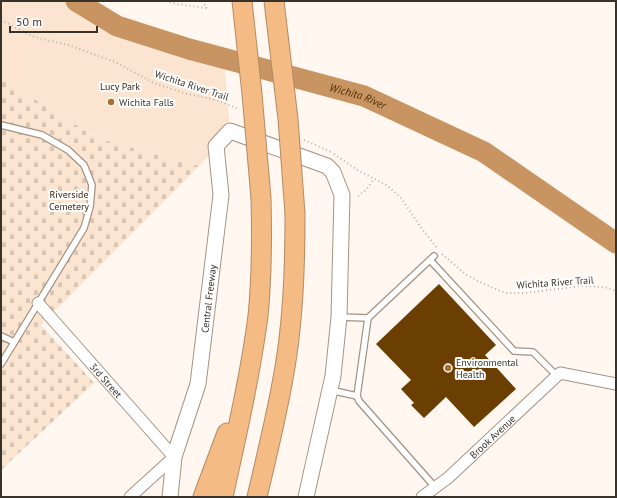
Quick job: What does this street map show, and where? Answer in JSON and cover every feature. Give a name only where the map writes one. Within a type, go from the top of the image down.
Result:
[{"type":"highway","points":[[223,497],[251,368],[258,314],[262,253],[261,198],[242,1]]},
{"type":"highway","points":[[257,497],[282,383],[291,320],[295,271],[296,214],[288,119],[274,1]]},
{"type":"highway","points":[[203,497],[251,368]]},
{"type":"highway","points":[[269,497],[271,435]]},
{"type":"main road","name":"Central Freeway","points":[[170,497],[174,457],[198,384],[221,195],[216,146],[230,131],[327,166],[333,172],[342,195],[339,317],[333,376],[306,497]]},
{"type":"street","name":"3rd Street","points":[[38,303],[174,457]]},
{"type":"street","points":[[558,374],[616,384]]},
{"type":"street","name":"Brook Avenue","points":[[422,497],[448,478],[558,374]]},
{"type":"street","points":[[130,497],[174,457]]},
{"type":"lane","points":[[1,125],[42,135],[68,150],[84,165],[92,185],[90,207],[84,228],[1,364]]},
{"type":"lane","points":[[434,487],[359,401],[357,396],[368,318],[432,258],[514,351],[533,352],[558,374]]},
{"type":"lane","points":[[339,317],[368,318]]},
{"type":"lane","points":[[1,336],[14,342]]},
{"type":"lane","points":[[330,390],[357,396]]},
{"type":"path","points":[[166,1],[176,4],[207,8],[202,1]]},
{"type":"path","name":"Wichita River Trail","points":[[1,20],[34,37],[68,45],[115,62],[154,83],[184,93],[220,101],[243,112]]},
{"type":"path","name":"Wichita River Trail","points":[[301,138],[337,155],[359,171],[388,186],[401,198],[422,229],[444,257],[465,274],[484,284],[505,293],[526,294],[582,286],[604,287],[616,291]]},
{"type":"path","points":[[358,196],[366,190],[374,179]]},
{"type":"green space","name":"Lucy Park","points":[[1,1],[76,1],[117,26],[189,49],[224,58],[230,131],[199,166],[97,138],[1,78]]},
{"type":"green space","name":"Riverside Cemetery","points":[[1,78],[97,138],[199,166],[41,325],[94,383],[1,470]]},
{"type":"building","name":"Environmental Health","points":[[439,284],[496,345],[485,355],[516,389],[474,427],[446,397],[424,418],[411,405],[414,403],[401,389],[411,380],[376,344]]},
{"type":"waterway","name":"Wichita River","points":[[76,1],[117,26],[189,49],[364,96],[484,152],[616,243]]},
{"type":"place","name":"Wichita Falls","points":[[111,102]]},
{"type":"place","name":"Environmental Health","points":[[448,368]]}]
